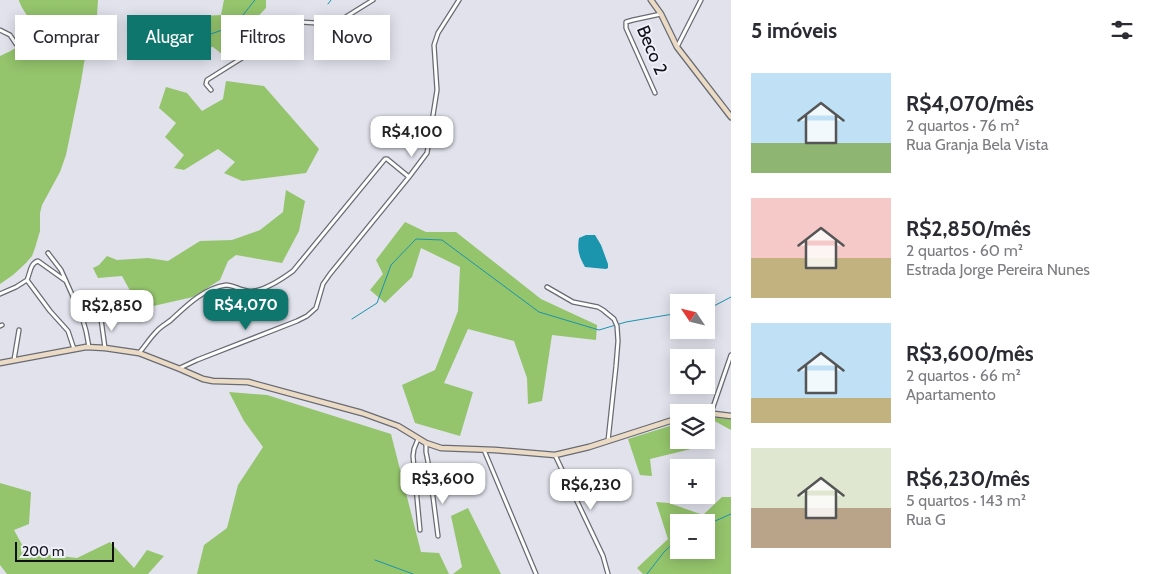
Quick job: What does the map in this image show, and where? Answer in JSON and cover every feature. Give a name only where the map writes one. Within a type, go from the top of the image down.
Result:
[{"type":"street","points":[[211,90],[206,84],[207,80],[296,24],[300,22],[336,23],[374,0]]},
{"type":"street","points":[[180,369],[196,360],[297,321],[316,308],[323,284],[330,274],[425,158],[428,150],[436,90],[434,45],[438,33],[459,0]]},
{"type":"street","points":[[651,0],[661,14],[677,47],[731,117]]},
{"type":"street","points":[[677,47],[701,0]]},
{"type":"street","name":"Beco 2","points":[[655,93],[628,35],[626,22],[661,14]]},
{"type":"street","points":[[0,30],[10,35],[15,42]]},
{"type":"street","points":[[139,353],[156,331],[190,303],[207,292],[230,285],[245,291],[254,291],[274,283],[292,271],[385,159],[409,177]]},
{"type":"street","points":[[48,253],[61,270],[82,317],[89,348]]},
{"type":"street","points":[[0,294],[26,280],[33,265],[38,261],[66,281]]},
{"type":"street","points":[[26,280],[50,311],[68,330],[74,349]]},
{"type":"street","points":[[547,287],[573,302],[598,307],[614,319],[617,326],[618,341],[608,441]]},
{"type":"street","points":[[101,319],[105,348]]},
{"type":"street","points":[[14,360],[19,330]]},
{"type":"street","points":[[0,363],[74,349],[105,348],[139,353],[203,379],[248,382],[362,413],[398,426],[426,443],[441,448],[555,455],[608,441],[670,421]]},
{"type":"street","points":[[712,404],[731,354]]},
{"type":"street","points":[[715,414],[731,416]]},
{"type":"street","points":[[418,438],[413,456],[420,530]]},
{"type":"street","points":[[426,443],[438,536]]},
{"type":"street","points":[[484,450],[536,574]]},
{"type":"street","points":[[555,455],[603,556],[608,574]]},
{"type":"green space","points":[[19,0],[98,0],[97,15],[27,15]]},
{"type":"green space","points":[[224,0],[266,0],[266,8],[259,15],[221,15]]},
{"type":"green space","points":[[221,15],[221,53],[211,47],[211,16]]},
{"type":"green space","points":[[15,48],[15,60],[85,60],[66,155],[60,172],[42,205],[40,231],[32,256],[13,275],[0,284],[0,56]]},
{"type":"green space","points":[[226,81],[264,86],[319,149],[306,173],[242,181],[224,173],[235,162],[218,149],[184,170],[174,168],[184,155],[165,137],[176,123],[159,108],[166,87],[187,93],[202,111],[223,99]]},
{"type":"green space","points":[[286,190],[305,201],[299,231],[282,263],[236,255],[228,261],[220,280],[193,297],[140,309],[122,276],[98,278],[93,268],[99,265],[107,256],[117,260],[148,258],[168,261],[200,241],[232,240],[260,230],[283,212]]},
{"type":"green space","points":[[405,222],[426,232],[456,232],[541,299],[597,325],[596,340],[552,335],[542,401],[528,404],[527,378],[514,341],[468,329],[444,383],[473,392],[460,436],[415,423],[402,385],[435,370],[458,311],[460,267],[421,248],[412,277],[385,303],[370,290],[383,274],[376,260]]},
{"type":"green space","points":[[229,392],[267,395],[391,434],[421,552],[439,553],[449,574],[197,574],[204,545],[227,528],[238,485],[263,447],[244,421]]},
{"type":"green space","points":[[715,418],[731,419],[731,430],[715,421]]},
{"type":"green space","points":[[670,426],[670,449],[691,449],[650,459],[652,476],[640,475],[628,439]]},
{"type":"green space","points":[[0,483],[31,492],[29,524],[14,530],[26,552],[77,558],[110,542],[134,568],[147,550],[164,556],[148,574],[7,574],[0,565]]},
{"type":"green space","points":[[722,497],[731,497],[731,574],[643,574],[637,568],[668,539],[656,502],[672,504],[700,514],[670,514],[670,559],[715,559],[715,514],[704,514]]},
{"type":"green space","points":[[468,508],[501,574],[453,574],[462,567],[451,516]]},
{"type":"water","points":[[586,235],[595,235],[601,245],[608,268],[585,267],[578,246],[579,238]]},
{"type":"waterway","points":[[211,34],[234,26],[255,0]]},
{"type":"waterway","points":[[328,4],[331,0]]},
{"type":"waterway","points":[[352,319],[377,303],[391,265],[416,239],[442,240],[539,312],[599,330],[626,322],[670,315]]},
{"type":"waterway","points":[[715,305],[731,297]]},
{"type":"waterway","points":[[715,521],[731,514]]},
{"type":"waterway","points":[[647,574],[670,546]]},
{"type":"waterway","points":[[375,560],[413,574]]}]
